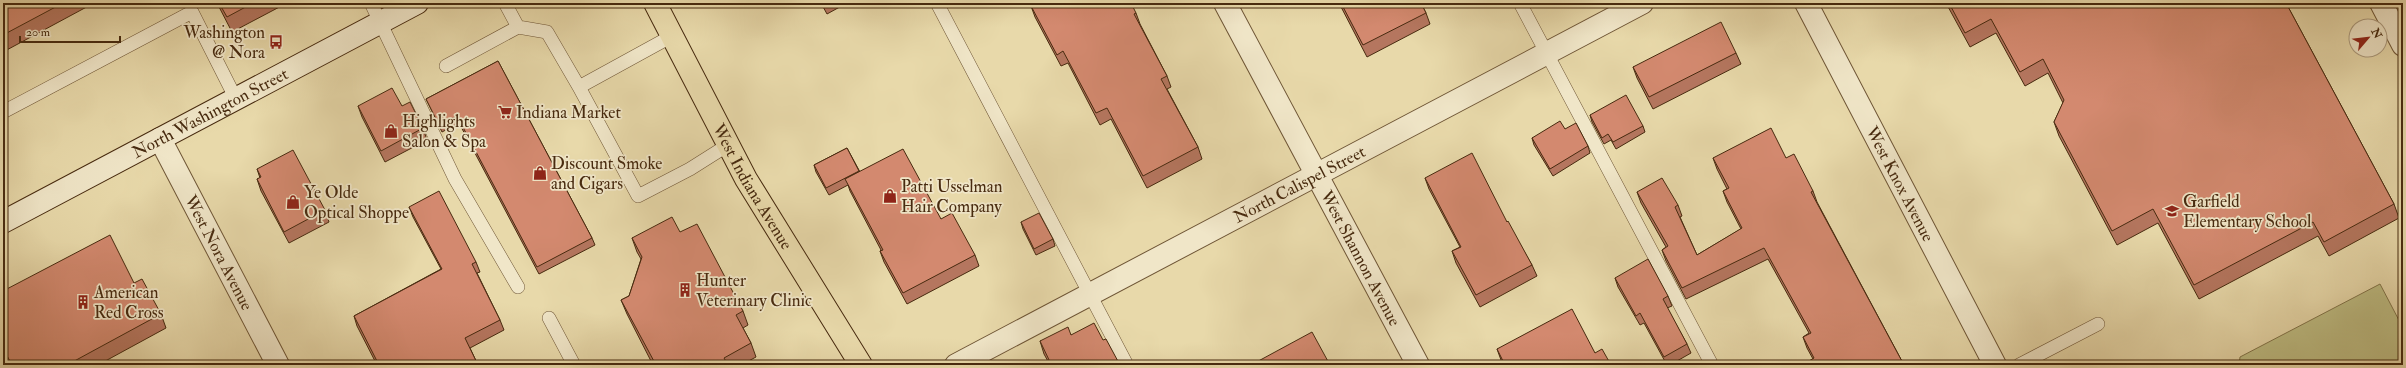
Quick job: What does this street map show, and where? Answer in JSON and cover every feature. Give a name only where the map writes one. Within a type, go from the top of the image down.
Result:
[{"type":"main road","name":"West Indiana Avenue","points":[[655,3],[746,179],[861,365]]},
{"type":"street","name":"North Washington Street","points":[[3,222],[417,3]]},
{"type":"street","name":"West Shannon Avenue","points":[[1225,3],[1418,365]]},
{"type":"street","name":"North Calispel Street","points":[[956,365],[1642,3]]},
{"type":"street","name":"West Knox Avenue","points":[[1806,3],[1995,365]]},
{"type":"street","points":[[2381,3],[2403,45]]},
{"type":"street","name":"West Nora Avenue","points":[[160,139],[278,365]]},
{"type":"lane","points":[[371,3],[382,22],[456,178],[518,287]]},
{"type":"lane","points":[[505,3],[518,27]]},
{"type":"lane","points":[[937,3],[1128,365]]},
{"type":"lane","points":[[1520,3],[1712,365]]},
{"type":"lane","points":[[3,112],[192,12],[236,99]]},
{"type":"lane","points":[[446,66],[518,27],[547,32],[579,87],[638,196],[690,169],[728,145]]},
{"type":"lane","points":[[579,87],[672,36]]},
{"type":"lane","points":[[549,318],[574,365]]},
{"type":"lane","points":[[2019,365],[2098,324]]},
{"type":"shaded area","points":[[2380,284],[2403,328],[2403,365],[2239,365],[2240,357]]},
{"type":"building","points":[[3,3],[63,3],[3,35]]},
{"type":"building","points":[[219,3],[253,3],[227,17]]},
{"type":"building","points":[[822,3],[832,3],[824,7]]},
{"type":"building","points":[[1036,3],[1131,3],[1136,13],[1134,14],[1167,76],[1161,79],[1198,147],[1143,176],[1107,108],[1096,113],[1063,51],[1057,55],[1031,6]]},
{"type":"building","points":[[1341,3],[1421,3],[1426,13],[1363,45]]},
{"type":"building","points":[[1949,3],[2286,3],[2394,204],[2324,242],[2313,222],[2194,285],[2153,209],[2112,231],[2054,122],[2064,100],[2043,59],[2020,72],[1991,19],[1965,33]]},
{"type":"building","points":[[1721,22],[1736,53],[1649,97],[1633,67]]},
{"type":"building","points":[[498,61],[592,238],[537,267],[457,116],[439,125],[426,99]]},
{"type":"building","name":"Highlights Salon & Spa","points":[[392,88],[402,106],[410,102],[423,128],[381,151],[358,106]]},
{"type":"building","points":[[1626,95],[1643,126],[1613,142],[1608,134],[1602,138],[1590,115]]},
{"type":"building","points":[[1560,121],[1565,129],[1576,123],[1588,146],[1550,169],[1532,138]]},
{"type":"building","points":[[1771,128],[1786,158],[1794,154],[1813,191],[1811,192],[1904,365],[1802,365],[1814,358],[1803,337],[1811,333],[1764,248],[1682,288],[1662,250],[1668,246],[1637,192],[1662,178],[1678,205],[1675,207],[1697,255],[1742,228],[1723,191],[1729,188],[1713,158]]},
{"type":"building","points":[[847,148],[859,171],[826,188],[814,165]]},
{"type":"building","points":[[903,149],[941,219],[952,213],[975,255],[903,293],[880,251],[883,250],[845,179]]},
{"type":"building","name":"Ye Olde Optical Shoppe","points":[[293,150],[325,210],[284,232],[257,179],[261,177],[257,169]]},
{"type":"building","points":[[1472,153],[1507,222],[1508,221],[1532,265],[1476,295],[1452,251],[1461,247],[1425,178]]},
{"type":"building","points":[[439,191],[476,262],[472,264],[500,320],[465,338],[478,365],[379,365],[354,316],[442,269],[409,207]]},
{"type":"building","points":[[1039,213],[1053,239],[1034,249],[1021,222]]},
{"type":"building","name":"Hunter Veterinary Clinic","points":[[672,217],[680,232],[697,224],[743,311],[736,315],[751,343],[724,358],[728,365],[656,365],[621,300],[629,296],[642,257],[632,238]]},
{"type":"building","name":"American Red Cross","points":[[110,235],[134,283],[142,279],[161,314],[67,365],[12,365],[3,348],[3,291]]},
{"type":"building","points":[[1648,259],[1668,296],[1663,299],[1687,344],[1664,357],[1640,313],[1636,316],[1615,278]]},
{"type":"building","points":[[1572,309],[1595,353],[1602,349],[1611,365],[1505,365],[1497,349]]},
{"type":"building","points":[[1094,323],[1103,340],[1106,339],[1120,365],[1055,365],[1054,362],[1051,364],[1040,341],[1068,327],[1071,335]]},
{"type":"building","points":[[1312,332],[1330,365],[1251,365]]},
{"type":"place","name":"Washington @ Nora","points":[[276,42]]},
{"type":"place","name":"Indiana Market","points":[[505,112]]},
{"type":"place","name":"Highlights Salon & Spa","points":[[391,131]]},
{"type":"place","name":"Discount Smoke and Cigars","points":[[540,173]]},
{"type":"place","name":"Patti Usselman Hair Company","points":[[890,196]]},
{"type":"place","name":"Ye Olde Optical Shoppe","points":[[293,202]]},
{"type":"place","name":"Garfield Elementary School","points":[[2172,211]]},
{"type":"place","name":"Hunter Veterinary Clinic","points":[[685,290]]},
{"type":"place","name":"American Red Cross","points":[[83,302]]}]
